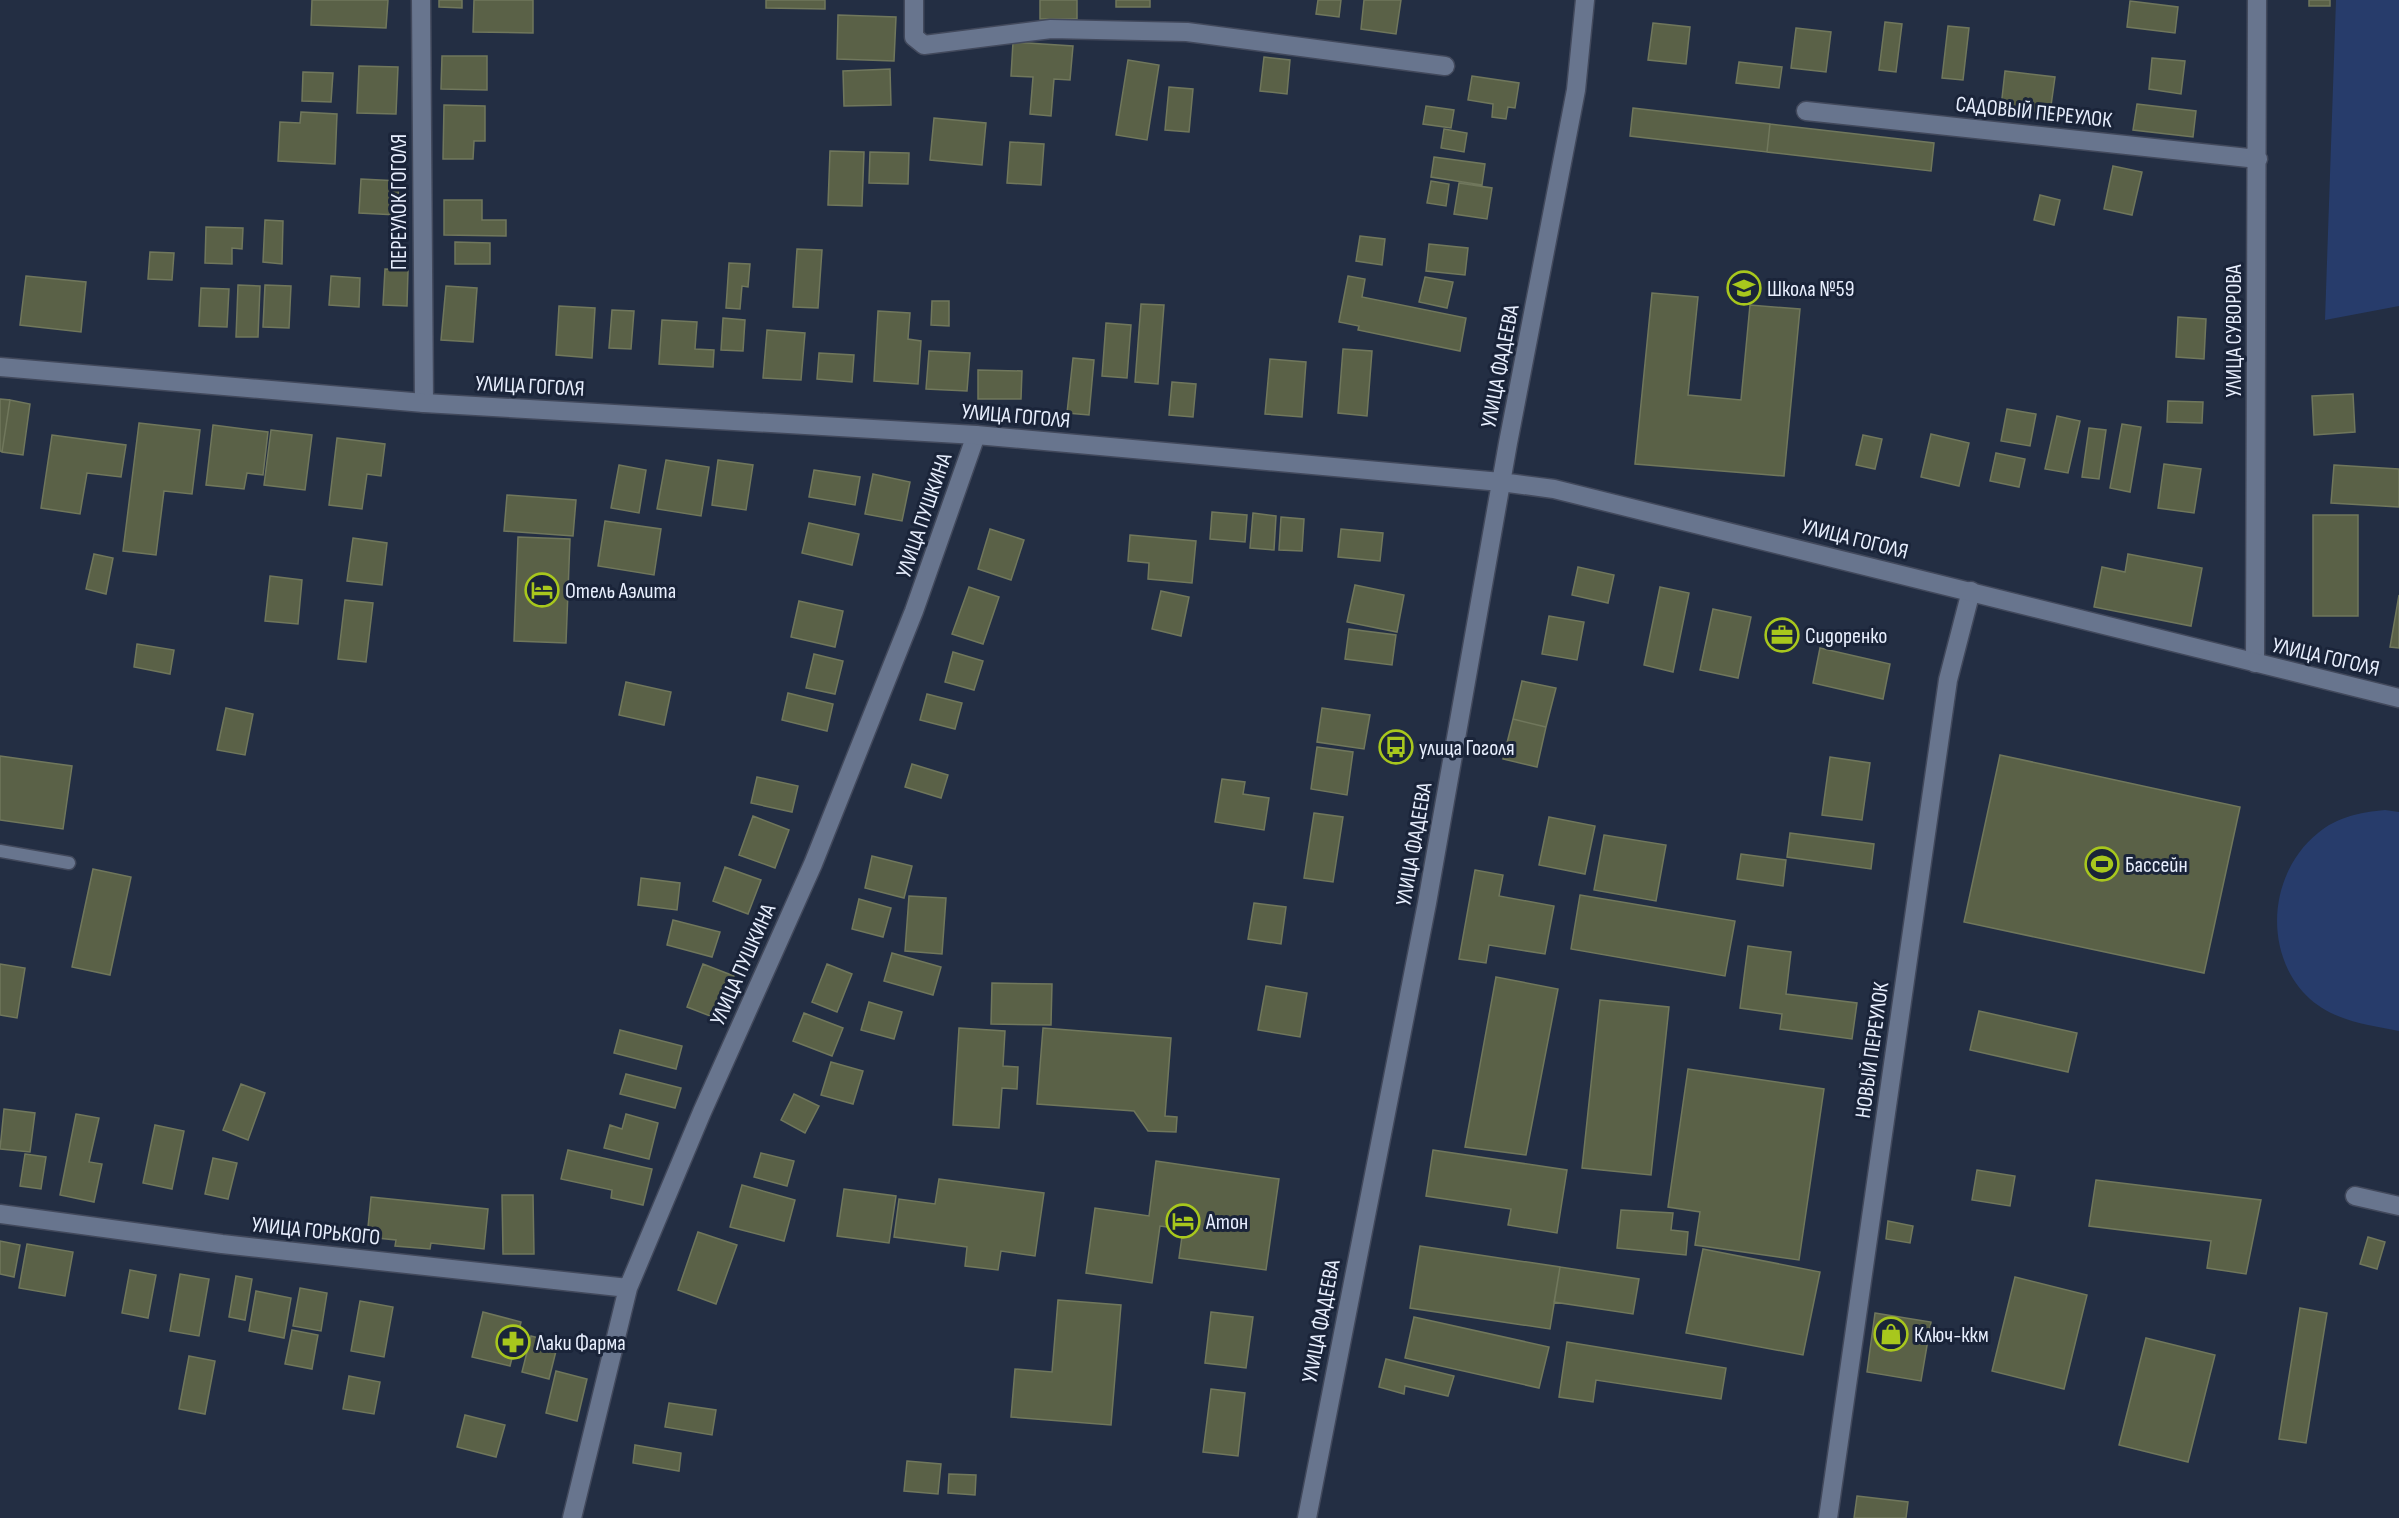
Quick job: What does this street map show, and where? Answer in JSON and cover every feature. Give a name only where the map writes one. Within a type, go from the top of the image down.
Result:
[{"type":"street","name":"ПЕРЕУЛОК ГОГОЛЯ","points":[[421,0],[424,403]]},
{"type":"street","points":[[914,0],[914,37],[924,45],[1052,30],[1186,32],[1445,66]]},
{"type":"street","name":"УЛИЦА ФАДЕЕВА","points":[[1306,1518],[1429,893],[1501,482],[1576,90],[1585,0]]},
{"type":"street","name":"УЛИЦА СУВОРОВА","points":[[2255,663],[2257,0]]},
{"type":"street","name":"САДОВЫЙ ПЕРЕУЛОК","points":[[1806,111],[2258,159]]},
{"type":"street","name":"УЛИЦА ГОГОЛЯ","points":[[0,367],[424,403],[976,435],[1501,482],[1554,489],[2399,698]]},
{"type":"street","name":"УЛИЦА ПУШКИНА","points":[[572,1518],[628,1288],[702,1112],[818,853],[914,611],[976,435]]},
{"type":"street","name":"НОВЫЙ ПЕРЕУЛОК","points":[[1828,1518],[1948,680],[1971,591]]},
{"type":"street","points":[[2355,1196],[2399,1206]]},
{"type":"street","name":"УЛИЦА ГОРЬКОГО","points":[[0,1214],[222,1244],[628,1288]]},
{"type":"lane","points":[[0,852],[69,863]]},
{"type":"shaded area","points":[[2336,0],[2399,0],[2399,306],[2325,320]]},
{"type":"shaded area","points":[[2385,810],[2399,812],[2399,1031],[2341,1017],[2310,999],[2295,981],[2284,960],[2278,938],[2277,914],[2281,892],[2289,870],[2301,850],[2318,833],[2341,819]]},
{"type":"building","points":[[312,0],[388,0],[386,28],[311,25]]},
{"type":"building","points":[[439,0],[462,0],[462,8],[439,7]]},
{"type":"building","points":[[474,0],[533,0],[533,33],[473,32]]},
{"type":"building","points":[[766,0],[825,0],[825,9],[766,8]]},
{"type":"building","points":[[1040,0],[1077,0],[1077,19],[1040,19]]},
{"type":"building","points":[[1116,0],[1150,0],[1150,7],[1116,7]]},
{"type":"building","points":[[1318,0],[1341,0],[1339,17],[1316,14]]},
{"type":"building","points":[[1364,0],[1401,0],[1396,34],[1361,29]]},
{"type":"building","points":[[2309,0],[2330,0],[2330,6],[2309,6]]},
{"type":"building","points":[[2130,1],[2178,7],[2175,33],[2127,27]]},
{"type":"building","points":[[838,15],[896,17],[894,61],[837,59]]},
{"type":"building","points":[[1885,22],[1902,24],[1896,72],[1879,70]]},
{"type":"building","points":[[1653,23],[1690,27],[1686,64],[1648,60]]},
{"type":"building","points":[[1948,26],[1969,28],[1963,80],[1942,78]]},
{"type":"building","points":[[1796,28],[1831,32],[1826,72],[1791,68]]},
{"type":"building","points":[[1013,42],[1073,46],[1070,80],[1054,79],[1051,116],[1030,114],[1033,77],[1011,76]]},
{"type":"building","points":[[442,56],[487,56],[487,90],[441,89]]},
{"type":"building","points":[[1264,57],[1290,60],[1287,94],[1260,91]]},
{"type":"building","points":[[2152,58],[2185,61],[2181,94],[2149,89]]},
{"type":"building","points":[[1128,60],[1159,65],[1147,140],[1116,135]]},
{"type":"building","points":[[1739,62],[1782,67],[1779,88],[1736,83]]},
{"type":"building","points":[[359,66],[398,67],[396,114],[357,113]]},
{"type":"building","points":[[890,69],[891,105],[844,106],[843,71]]},
{"type":"building","points":[[2005,71],[2055,77],[2050,113],[2001,107]]},
{"type":"building","points":[[303,72],[333,73],[331,102],[302,101]]},
{"type":"building","points":[[1472,76],[1519,83],[1515,108],[1508,107],[1506,119],[1492,117],[1493,104],[1468,100]]},
{"type":"building","points":[[1169,87],[1193,89],[1189,132],[1165,130]]},
{"type":"building","points":[[2137,104],[2196,111],[2193,137],[2133,130]]},
{"type":"building","points":[[444,105],[485,106],[485,141],[474,141],[473,159],[443,159]]},
{"type":"building","points":[[1426,106],[1454,110],[1451,128],[1423,124]]},
{"type":"building","points":[[1633,108],[1770,124],[1767,152],[1630,136]]},
{"type":"building","points":[[301,112],[337,114],[335,164],[278,161],[280,122],[300,123]]},
{"type":"building","points":[[934,118],[986,123],[982,165],[930,160]]},
{"type":"building","points":[[1770,124],[1934,143],[1931,171],[1767,152]]},
{"type":"building","points":[[1444,129],[1467,133],[1464,152],[1441,148]]},
{"type":"building","points":[[1010,142],[1044,144],[1041,185],[1007,183]]},
{"type":"building","points":[[830,151],[864,152],[862,206],[828,205]]},
{"type":"building","points":[[870,152],[909,153],[908,184],[869,183]]},
{"type":"building","points":[[1434,157],[1485,164],[1482,185],[1431,177]]},
{"type":"building","points":[[2113,166],[2142,172],[2132,215],[2104,209]]},
{"type":"building","points":[[361,179],[399,181],[397,215],[359,213]]},
{"type":"building","points":[[1431,181],[1449,184],[1446,206],[1427,203]]},
{"type":"building","points":[[1459,183],[1492,188],[1487,219],[1454,214]]},
{"type":"building","points":[[2040,195],[2060,200],[2054,225],[2034,220]]},
{"type":"building","points":[[444,200],[482,200],[482,220],[506,220],[506,236],[444,235]]},
{"type":"building","points":[[265,220],[283,221],[282,264],[263,262]]},
{"type":"building","points":[[206,227],[243,228],[242,249],[232,248],[232,264],[205,263]]},
{"type":"building","points":[[1360,236],[1385,239],[1382,265],[1356,261]]},
{"type":"building","points":[[455,242],[490,243],[490,264],[455,264]]},
{"type":"building","points":[[1429,244],[1468,248],[1465,275],[1426,271]]},
{"type":"building","points":[[797,249],[822,250],[818,308],[793,307]]},
{"type":"building","points":[[150,252],[174,253],[172,280],[148,279]]},
{"type":"building","points":[[729,263],[750,264],[748,287],[742,286],[740,309],[726,308]]},
{"type":"building","points":[[385,269],[408,270],[407,306],[383,305]]},
{"type":"building","points":[[26,276],[86,282],[81,332],[20,325]]},
{"type":"building","points":[[331,276],[360,278],[359,307],[329,305]]},
{"type":"building","points":[[1348,276],[1365,279],[1362,297],[1466,318],[1460,351],[1358,330],[1359,326],[1339,322]]},
{"type":"building","points":[[1425,277],[1453,282],[1447,308],[1419,302]]},
{"type":"building","points":[[238,285],[260,286],[258,337],[236,337]]},
{"type":"building","points":[[265,285],[291,286],[289,328],[263,327]]},
{"type":"building","points":[[446,286],[477,288],[473,342],[441,340]]},
{"type":"building","points":[[201,288],[229,289],[227,327],[199,326]]},
{"type":"building","points":[[1652,293],[1698,297],[1688,395],[1741,400],[1750,305],[1800,309],[1784,476],[1635,464]]},
{"type":"building","points":[[932,301],[949,301],[949,326],[931,325]]},
{"type":"building","points":[[1141,304],[1164,305],[1158,384],[1135,382]]},
{"type":"building","points":[[559,306],[595,308],[592,358],[556,355]]},
{"type":"building","points":[[612,310],[634,311],[631,349],[609,348]]},
{"type":"building","points":[[878,311],[910,313],[908,339],[921,341],[918,384],[874,381]]},
{"type":"building","points":[[2178,317],[2206,319],[2204,359],[2176,357]]},
{"type":"building","points":[[723,318],[745,320],[743,351],[721,350]]},
{"type":"building","points":[[662,320],[697,322],[695,349],[714,350],[713,367],[659,364]]},
{"type":"building","points":[[1106,323],[1131,325],[1127,378],[1102,376]]},
{"type":"building","points":[[767,330],[805,333],[801,380],[763,378]]},
{"type":"building","points":[[1343,349],[1372,351],[1367,416],[1338,413]]},
{"type":"building","points":[[929,351],[970,353],[967,391],[926,389]]},
{"type":"building","points":[[819,353],[854,355],[852,382],[817,379]]},
{"type":"building","points":[[1073,358],[1094,360],[1089,415],[1067,413]]},
{"type":"building","points":[[1270,359],[1306,362],[1302,417],[1265,414]]},
{"type":"building","points":[[978,370],[1022,371],[1021,399],[978,399]]},
{"type":"building","points":[[1172,382],[1196,384],[1193,417],[1169,415]]},
{"type":"building","points":[[2353,394],[2355,432],[2314,435],[2312,396]]},
{"type":"building","points":[[0,399],[10,400],[2,452],[0,451]]},
{"type":"building","points":[[10,400],[30,404],[23,455],[2,452]]},
{"type":"building","points":[[2168,401],[2203,402],[2202,423],[2167,422]]},
{"type":"building","points":[[2007,409],[2036,414],[2030,446],[2001,441]]},
{"type":"building","points":[[2057,416],[2080,421],[2068,473],[2045,469]]},
{"type":"building","points":[[139,423],[200,430],[192,494],[164,491],[156,555],[123,551]]},
{"type":"building","points":[[2122,424],[2141,427],[2130,492],[2110,488]]},
{"type":"building","points":[[213,425],[268,432],[263,475],[247,473],[244,489],[206,485]]},
{"type":"building","points":[[2089,428],[2106,430],[2099,479],[2082,477]]},
{"type":"building","points":[[271,430],[312,435],[305,490],[264,485]]},
{"type":"building","points":[[1931,434],[1969,443],[1959,486],[1921,477]]},
{"type":"building","points":[[52,435],[126,445],[121,477],[87,473],[80,514],[41,508]]},
{"type":"building","points":[[1863,435],[1882,439],[1875,469],[1856,465]]},
{"type":"building","points":[[337,438],[385,444],[381,476],[367,474],[362,509],[329,505]]},
{"type":"building","points":[[1996,453],[2025,459],[2019,487],[1990,481]]},
{"type":"building","points":[[666,460],[709,467],[701,516],[657,509]]},
{"type":"building","points":[[718,460],[753,465],[746,510],[712,505]]},
{"type":"building","points":[[2164,464],[2201,469],[2194,513],[2158,508]]},
{"type":"building","points":[[619,465],[646,470],[639,513],[611,508]]},
{"type":"building","points":[[2334,465],[2399,469],[2399,507],[2331,503]]},
{"type":"building","points":[[814,470],[860,477],[855,505],[809,497]]},
{"type":"building","points":[[873,474],[910,482],[902,521],[865,514]]},
{"type":"building","points":[[507,495],[576,500],[573,536],[504,531]]},
{"type":"building","points":[[1212,512],[1247,515],[1245,542],[1210,539]]},
{"type":"building","points":[[1253,513],[1276,516],[1274,550],[1250,548]]},
{"type":"building","points":[[2313,515],[2358,515],[2358,616],[2313,616]]},
{"type":"building","points":[[1281,517],[1304,519],[1302,551],[1279,550]]},
{"type":"building","points":[[605,521],[661,529],[654,575],[598,566]]},
{"type":"building","points":[[809,523],[859,534],[852,565],[802,553]]},
{"type":"building","points":[[990,529],[1024,540],[1011,580],[978,569]]},
{"type":"building","points":[[1341,529],[1383,533],[1380,561],[1338,557]]},
{"type":"building","points":[[1130,535],[1196,541],[1192,583],[1148,579],[1149,563],[1128,561]]},
{"type":"building","name":"Отель Аэлита","points":[[518,537],[570,539],[566,643],[514,641]]},
{"type":"building","points":[[353,538],[387,543],[382,585],[347,581]]},
{"type":"building","points":[[94,554],[113,558],[106,594],[86,589]]},
{"type":"building","points":[[2128,554],[2202,568],[2191,626],[2094,607],[2102,567],[2125,572]]},
{"type":"building","points":[[1578,567],[1614,575],[1608,603],[1572,595]]},
{"type":"building","points":[[270,576],[302,580],[298,624],[265,621]]},
{"type":"building","points":[[1355,585],[1404,595],[1397,632],[1347,622]]},
{"type":"building","points":[[969,587],[999,597],[983,644],[952,634]]},
{"type":"building","points":[[1660,587],[1689,593],[1673,672],[1644,665]]},
{"type":"building","points":[[1161,591],[1189,597],[1181,636],[1152,629]]},
{"type":"building","points":[[2399,595],[2399,648],[2390,647]]},
{"type":"building","points":[[345,600],[373,603],[366,662],[338,659]]},
{"type":"building","points":[[799,601],[843,611],[835,647],[791,637]]},
{"type":"building","points":[[1713,609],[1751,617],[1738,678],[1700,670]]},
{"type":"building","points":[[1549,616],[1584,622],[1577,660],[1542,654]]},
{"type":"building","points":[[1349,629],[1396,635],[1392,665],[1345,659]]},
{"type":"building","points":[[137,644],[174,650],[170,674],[134,667]]},
{"type":"building","points":[[1820,648],[1890,664],[1883,699],[1813,683]]},
{"type":"building","points":[[953,652],[983,661],[974,690],[945,682]]},
{"type":"building","points":[[814,654],[843,661],[835,694],[806,688]]},
{"type":"building","points":[[1522,681],[1556,688],[1546,727],[1513,719]]},
{"type":"building","points":[[626,682],[671,692],[664,725],[619,715]]},
{"type":"building","points":[[788,693],[833,704],[827,731],[782,720]]},
{"type":"building","points":[[927,694],[962,703],[955,729],[920,720]]},
{"type":"building","points":[[226,708],[253,714],[245,755],[217,750]]},
{"type":"building","points":[[1322,708],[1370,715],[1364,749],[1317,742]]},
{"type":"building","points":[[1513,719],[1546,727],[1537,767],[1503,759]]},
{"type":"building","points":[[1317,747],[1353,752],[1347,795],[1311,789]]},
{"type":"building","name":"Бассейн","points":[[2000,755],[2240,807],[2204,973],[1964,922]]},
{"type":"building","points":[[0,756],[72,766],[63,829],[0,820]]},
{"type":"building","points":[[1830,757],[1870,763],[1862,820],[1822,815]]},
{"type":"building","points":[[912,764],[948,775],[941,798],[905,787]]},
{"type":"building","points":[[757,777],[798,786],[792,812],[751,803]]},
{"type":"building","points":[[1222,779],[1245,782],[1243,794],[1269,798],[1264,830],[1215,822]]},
{"type":"building","points":[[1314,813],[1343,817],[1333,882],[1304,878]]},
{"type":"building","points":[[753,816],[789,830],[775,868],[739,855]]},
{"type":"building","points":[[1549,817],[1595,826],[1585,874],[1539,865]]},
{"type":"building","points":[[1790,833],[1874,844],[1871,869],[1787,857]]},
{"type":"building","points":[[1604,835],[1666,845],[1656,901],[1594,890]]},
{"type":"building","points":[[1741,854],[1786,860],[1783,886],[1737,879]]},
{"type":"building","points":[[872,856],[912,866],[904,898],[865,888]]},
{"type":"building","points":[[725,867],[761,880],[748,914],[713,901]]},
{"type":"building","points":[[93,869],[131,877],[110,975],[72,967]]},
{"type":"building","points":[[1475,870],[1503,875],[1499,896],[1554,906],[1545,954],[1489,945],[1486,963],[1459,959]]},
{"type":"building","points":[[641,878],[680,883],[677,910],[638,905]]},
{"type":"building","points":[[1580,895],[1735,921],[1725,976],[1571,949]]},
{"type":"building","points":[[909,896],[946,898],[942,954],[905,951]]},
{"type":"building","points":[[859,899],[891,908],[883,937],[852,929]]},
{"type":"building","points":[[1254,903],[1286,907],[1281,944],[1248,939]]},
{"type":"building","points":[[673,920],[720,932],[712,957],[667,945]]},
{"type":"building","points":[[1748,946],[1791,952],[1786,994],[1857,1003],[1852,1039],[1780,1029],[1782,1014],[1740,1008]]},
{"type":"building","points":[[892,953],[941,967],[933,995],[884,981]]},
{"type":"building","points":[[0,964],[25,968],[17,1018],[0,1015]]},
{"type":"building","points":[[703,964],[734,976],[718,1019],[687,1007]]},
{"type":"building","points":[[827,964],[852,974],[837,1012],[812,1002]]},
{"type":"building","points":[[1496,977],[1558,989],[1526,1155],[1465,1147]]},
{"type":"building","points":[[992,983],[1052,984],[1051,1025],[991,1024]]},
{"type":"building","points":[[1266,986],[1307,993],[1300,1037],[1258,1030]]},
{"type":"building","points":[[1600,1000],[1669,1007],[1651,1175],[1582,1168]]},
{"type":"building","points":[[869,1002],[902,1012],[894,1039],[861,1030]]},
{"type":"building","points":[[1979,1011],[2077,1033],[2068,1072],[1970,1050]]},
{"type":"building","points":[[804,1013],[843,1028],[832,1056],[793,1041]]},
{"type":"building","points":[[959,1028],[1005,1031],[1003,1066],[1018,1067],[1017,1089],[1002,1088],[999,1128],[953,1125]]},
{"type":"building","points":[[1043,1028],[1171,1038],[1165,1116],[1177,1117],[1176,1132],[1148,1131],[1134,1111],[1037,1104]]},
{"type":"building","points":[[620,1030],[682,1046],[676,1069],[614,1053]]},
{"type":"building","points":[[831,1062],[863,1071],[853,1104],[821,1095]]},
{"type":"building","points":[[1688,1069],[1824,1089],[1799,1260],[1695,1245],[1700,1212],[1668,1207]]},
{"type":"building","points":[[626,1074],[681,1088],[675,1108],[620,1094]]},
{"type":"building","points":[[241,1084],[265,1093],[248,1140],[223,1130]]},
{"type":"building","points":[[794,1094],[819,1106],[805,1133],[781,1120]]},
{"type":"building","points":[[4,1109],[35,1113],[30,1152],[0,1149]]},
{"type":"building","points":[[76,1114],[99,1118],[89,1162],[102,1164],[94,1202],[60,1195]]},
{"type":"building","points":[[626,1114],[658,1123],[649,1159],[604,1148],[610,1125],[622,1129]]},
{"type":"building","points":[[155,1125],[184,1131],[172,1189],[143,1183]]},
{"type":"building","points":[[568,1150],[652,1169],[643,1205],[611,1198],[612,1190],[561,1179]]},
{"type":"building","points":[[1433,1150],[1567,1170],[1557,1233],[1508,1225],[1511,1209],[1426,1196]]},
{"type":"building","points":[[761,1153],[794,1161],[787,1186],[754,1177]]},
{"type":"building","points":[[25,1154],[46,1157],[41,1189],[20,1186]]},
{"type":"building","points":[[213,1158],[237,1163],[228,1199],[205,1194]]},
{"type":"building","name":"Атон","points":[[1156,1161],[1279,1179],[1266,1270],[1179,1258],[1183,1229],[1160,1226],[1152,1283],[1086,1273],[1095,1208],[1149,1216]]},
{"type":"building","points":[[1977,1170],[2015,1176],[2010,1206],[1972,1200]]},
{"type":"building","points":[[939,1179],[1044,1193],[1035,1256],[1001,1251],[998,1270],[965,1266],[967,1247],[894,1237],[899,1199],[935,1204]]},
{"type":"building","points":[[2096,1180],[2261,1200],[2246,1274],[2207,1268],[2211,1241],[2089,1226]]},
{"type":"building","points":[[742,1185],[795,1200],[784,1241],[730,1227]]},
{"type":"building","points":[[844,1189],[896,1196],[889,1243],[837,1236]]},
{"type":"building","points":[[502,1195],[533,1195],[534,1254],[503,1254]]},
{"type":"building","points":[[371,1197],[488,1209],[484,1249],[431,1243],[430,1249],[395,1246],[396,1240],[367,1237]]},
{"type":"building","points":[[1621,1210],[1673,1213],[1671,1230],[1688,1232],[1686,1255],[1617,1248]]},
{"type":"building","points":[[1888,1221],[1913,1226],[1910,1243],[1886,1239]]},
{"type":"building","points":[[698,1232],[737,1245],[716,1304],[678,1290]]},
{"type":"building","points":[[2368,1237],[2385,1242],[2377,1269],[2360,1264]]},
{"type":"building","points":[[0,1241],[20,1245],[14,1277],[0,1274]]},
{"type":"building","points":[[27,1244],[73,1252],[65,1296],[19,1288]]},
{"type":"building","points":[[1420,1246],[1560,1267],[1550,1329],[1410,1308]]},
{"type":"building","points":[[1703,1249],[1820,1272],[1803,1355],[1686,1333]]},
{"type":"building","points":[[1560,1267],[1639,1279],[1633,1314],[1554,1302]]},
{"type":"building","points":[[130,1270],[156,1275],[148,1318],[122,1313]]},
{"type":"building","points":[[180,1274],[209,1279],[199,1336],[170,1331]]},
{"type":"building","points":[[236,1276],[252,1279],[245,1320],[229,1317]]},
{"type":"building","points":[[2015,1277],[2087,1295],[2064,1389],[1992,1371]]},
{"type":"building","points":[[300,1288],[327,1293],[321,1331],[293,1326]]},
{"type":"building","points":[[256,1291],[291,1298],[284,1338],[249,1331]]},
{"type":"building","points":[[1058,1300],[1121,1305],[1111,1425],[1011,1417],[1015,1369],[1052,1372]]},
{"type":"building","points":[[360,1301],[393,1307],[384,1357],[351,1351]]},
{"type":"building","points":[[2300,1308],[2327,1313],[2306,1443],[2279,1439]]},
{"type":"building","points":[[483,1312],[521,1322],[510,1366],[472,1357]]},
{"type":"building","points":[[1211,1312],[1253,1317],[1246,1368],[1205,1363]]},
{"type":"building","points":[[1875,1313],[1931,1322],[1921,1381],[1867,1372]]},
{"type":"building","points":[[1414,1317],[1549,1347],[1539,1388],[1405,1358]]},
{"type":"building","points":[[292,1330],[318,1335],[312,1369],[285,1364]]},
{"type":"building","points":[[531,1336],[558,1343],[549,1379],[522,1372]]},
{"type":"building","points":[[2146,1338],[2215,1355],[2188,1462],[2119,1445]]},
{"type":"building","points":[[1567,1342],[1726,1368],[1721,1399],[1596,1380],[1593,1402],[1559,1397]]},
{"type":"building","points":[[189,1356],[215,1361],[205,1414],[179,1409]]},
{"type":"building","points":[[1386,1359],[1454,1376],[1448,1396],[1405,1386],[1404,1394],[1379,1387]]},
{"type":"building","points":[[556,1371],[587,1379],[577,1421],[546,1413]]},
{"type":"building","points":[[349,1376],[380,1382],[374,1414],[343,1409]]},
{"type":"building","points":[[1211,1389],[1245,1393],[1238,1456],[1203,1452]]},
{"type":"building","points":[[669,1403],[716,1410],[712,1435],[665,1427]]},
{"type":"building","points":[[465,1415],[505,1425],[496,1457],[457,1447]]},
{"type":"building","points":[[635,1445],[681,1453],[679,1471],[633,1463]]},
{"type":"building","points":[[907,1461],[941,1464],[938,1494],[904,1491]]},
{"type":"building","points":[[949,1474],[976,1475],[975,1495],[948,1493]]},
{"type":"building","points":[[1857,1496],[1908,1502],[1906,1518],[1854,1518]]},
{"type":"place","name":"Школа №59","points":[[1744,288]]},
{"type":"place","name":"Отель Аэлита","points":[[542,590]]},
{"type":"place","name":"Сидоренко","points":[[1782,635]]},
{"type":"place","name":"улица Гоголя","points":[[1396,747]]},
{"type":"place","name":"Бассейн","points":[[2102,864]]},
{"type":"place","name":"Атон","points":[[1183,1221]]},
{"type":"place","name":"Ключ-ккм","points":[[1891,1334]]},
{"type":"place","name":"Лаки Фарма","points":[[513,1342]]}]
